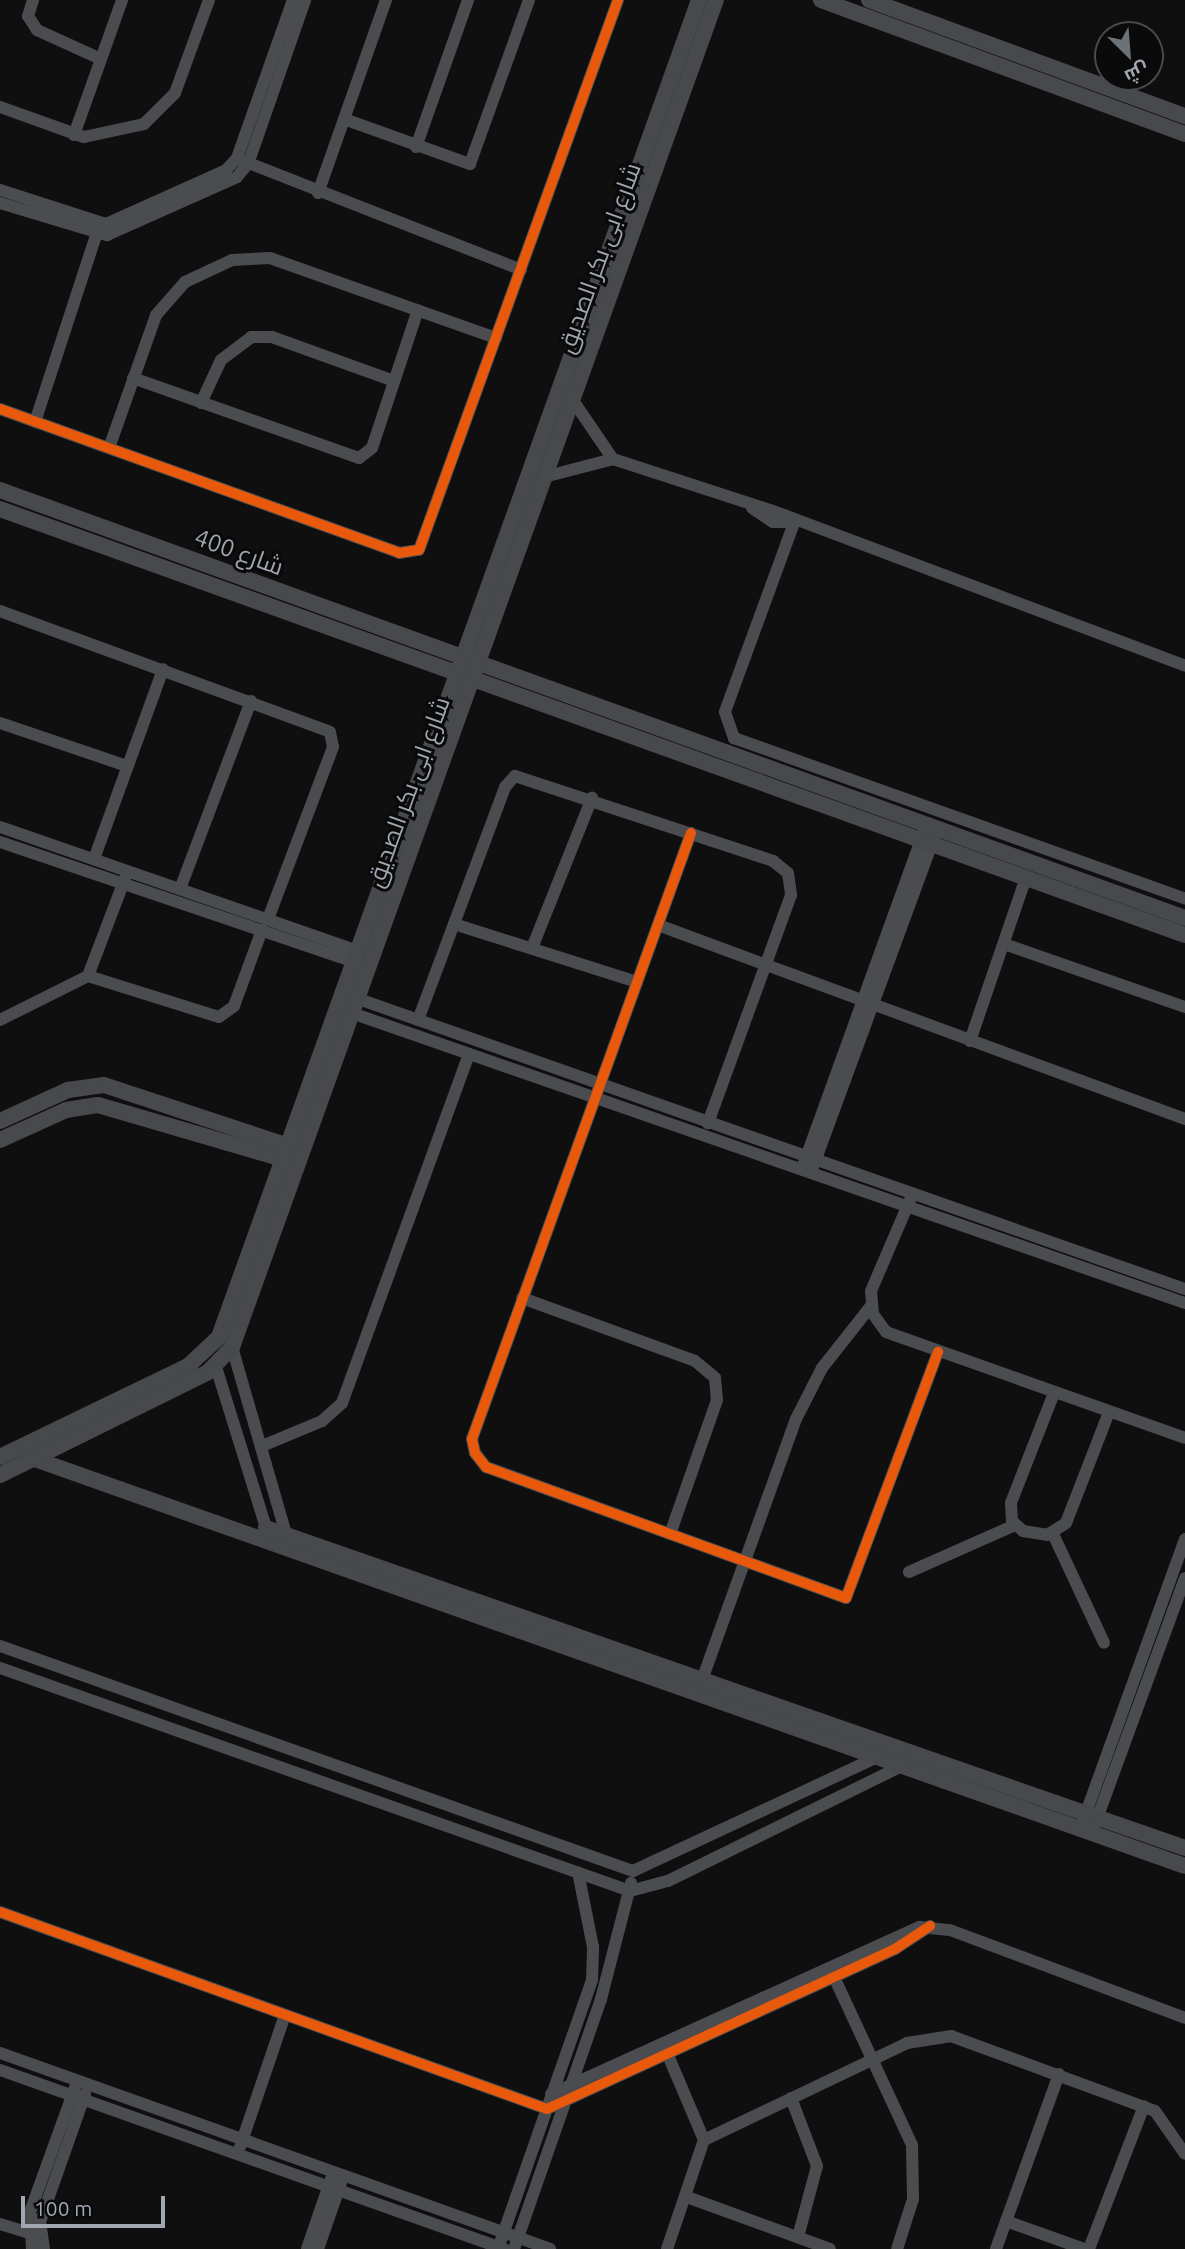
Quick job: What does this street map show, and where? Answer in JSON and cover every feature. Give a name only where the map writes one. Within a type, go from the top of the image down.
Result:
[{"type":"main road","name":"شارع ابى بكر الصديق","points":[[0,1475],[216,1367],[232,1347],[572,399],[699,0]]},
{"type":"main road","name":"شارع ابى بكر الصديق","points":[[4,1452],[205,1354],[219,1337],[462,656],[654,145],[716,0]]},
{"type":"main road","points":[[821,0],[1185,134]]},
{"type":"main road","points":[[869,0],[1185,116]]},
{"type":"main road","name":"شارع 400","points":[[0,490],[1185,918]]},
{"type":"main road","name":"شارع 400","points":[[0,509],[471,682],[1185,935]]},
{"type":"main road","points":[[0,1121],[68,1090],[104,1085],[285,1153]]},
{"type":"main road","points":[[0,1140],[66,1110],[98,1105],[285,1153]]},
{"type":"main road","points":[[4,1452],[34,1459],[272,1548],[901,1766],[1185,1848]]},
{"type":"main road","points":[[266,1528],[923,1756],[1090,1822],[1185,1866]]},
{"type":"main road","points":[[287,1537],[293,1555]]},
{"type":"street","points":[[33,0],[28,16],[37,30],[101,59]]},
{"type":"street","points":[[74,135],[122,0]]},
{"type":"street","points":[[0,107],[74,135],[119,134],[164,108],[209,0]]},
{"type":"street","points":[[242,161],[293,0]]},
{"type":"street","points":[[0,203],[98,230],[227,183],[242,161],[306,0]]},
{"type":"street","points":[[318,193],[386,0]]},
{"type":"street","points":[[416,147],[468,0]]},
{"type":"street","points":[[344,119],[462,165],[473,162],[530,0]]},
{"type":"street","points":[[0,409],[413,554],[422,544],[618,0]]},
{"type":"street","points":[[242,161],[318,193],[521,270]]},
{"type":"street","points":[[0,190],[98,230]]},
{"type":"street","points":[[35,422],[98,230]]},
{"type":"street","points":[[109,448],[133,378],[167,300],[196,275],[232,260],[270,258],[496,338]]},
{"type":"street","points":[[133,378],[359,458],[372,448],[418,310]]},
{"type":"street","points":[[201,403],[221,359],[251,337],[272,337],[394,382]]},
{"type":"street","points":[[572,399],[613,459]]},
{"type":"street","points":[[544,477],[613,459],[1185,666]]},
{"type":"street","points":[[792,523],[725,712],[734,738],[1185,899]]},
{"type":"street","points":[[0,611],[323,727],[334,743],[234,1006],[219,1017],[88,976]]},
{"type":"street","points":[[94,859],[163,669]]},
{"type":"street","points":[[180,889],[251,701]]},
{"type":"street","points":[[0,723],[127,766]]},
{"type":"street","points":[[418,1020],[510,779],[526,776],[773,861],[788,873],[791,895],[708,1123]]},
{"type":"street","points":[[532,948],[592,799]]},
{"type":"street","points":[[806,1172],[932,826]]},
{"type":"street","points":[[0,827],[94,859],[125,877],[180,889],[265,925]]},
{"type":"street","points":[[691,833],[472,1439],[478,1460],[846,1598],[938,1352]]},
{"type":"street","points":[[0,842],[125,877],[354,955]]},
{"type":"street","points":[[0,1020],[88,976],[125,877]]},
{"type":"street","points":[[970,1041],[1026,880]]},
{"type":"street","points":[[454,924],[637,982]]},
{"type":"street","points":[[658,925],[1185,1119]]},
{"type":"street","points":[[1003,944],[1185,1007]]},
{"type":"street","points":[[338,1000],[469,1054],[1185,1303]]},
{"type":"street","points":[[355,1006],[418,1020],[1185,1289]]},
{"type":"street","points":[[262,1446],[322,1421],[342,1403],[469,1054]]},
{"type":"street","points":[[702,1680],[805,1399],[872,1306],[873,1284],[912,1195]]},
{"type":"street","points":[[522,1298],[695,1361],[715,1378],[717,1401],[670,1534]]},
{"type":"street","points":[[872,1306],[892,1336],[1185,1438]]},
{"type":"street","points":[[232,1347],[287,1537]]},
{"type":"street","points":[[216,1367],[272,1548]]},
{"type":"street","points":[[1015,1525],[1011,1503],[1054,1393]]},
{"type":"street","points":[[909,1572],[1015,1525],[1036,1535],[1053,1534],[1068,1518],[1109,1412]]},
{"type":"street","points":[[1053,1534],[1104,1643]]},
{"type":"street","points":[[1090,1822],[1181,1562],[1185,1539]]},
{"type":"street","points":[[1133,1702],[1185,1578]]},
{"type":"street","points":[[0,1646],[633,1871],[898,1747]]},
{"type":"street","points":[[0,1668],[630,1891],[668,1881],[923,1756]]},
{"type":"street","points":[[516,2243],[571,2086],[630,1891],[633,1871]]},
{"type":"street","points":[[0,2070],[501,2248],[504,2232],[593,1972],[578,1872]]},
{"type":"street","points":[[0,1912],[547,2109],[565,2104],[834,1977],[930,1926]]},
{"type":"street","points":[[551,2094],[900,1932],[930,1926],[1185,2018]]},
{"type":"street","points":[[834,1977],[873,2059],[914,2159],[913,2199],[897,2249]]},
{"type":"street","points":[[237,2154],[285,2015]]},
{"type":"street","points":[[704,2140],[918,2039],[951,2036],[1144,2106],[1168,2122],[1185,2154]]},
{"type":"street","points":[[0,2053],[504,2232],[516,2243],[550,2249]]},
{"type":"street","points":[[667,2249],[687,2197],[704,2140],[668,2055]]},
{"type":"street","points":[[996,2249],[1059,2074]]},
{"type":"street","points":[[32,2249],[33,2234],[83,2083]]},
{"type":"street","points":[[791,2098],[817,2166],[798,2237]]},
{"type":"street","points":[[1089,2249],[1144,2106]]},
{"type":"street","points":[[307,2249],[338,2174]]},
{"type":"street","points":[[318,2249],[333,2188]]},
{"type":"street","points":[[687,2197],[830,2249]]},
{"type":"street","points":[[1006,2221],[1084,2249]]},
{"type":"street","points":[[0,2224],[33,2234],[44,2249]]},
{"type":"cycle path","points":[[0,409],[399,553],[419,550],[618,0]]},
{"type":"cycle path","points":[[691,833],[472,1439],[475,1453],[486,1467],[846,1598],[938,1352]]},
{"type":"cycle path","points":[[0,1912],[547,2109],[895,1949],[930,1926]]}]
